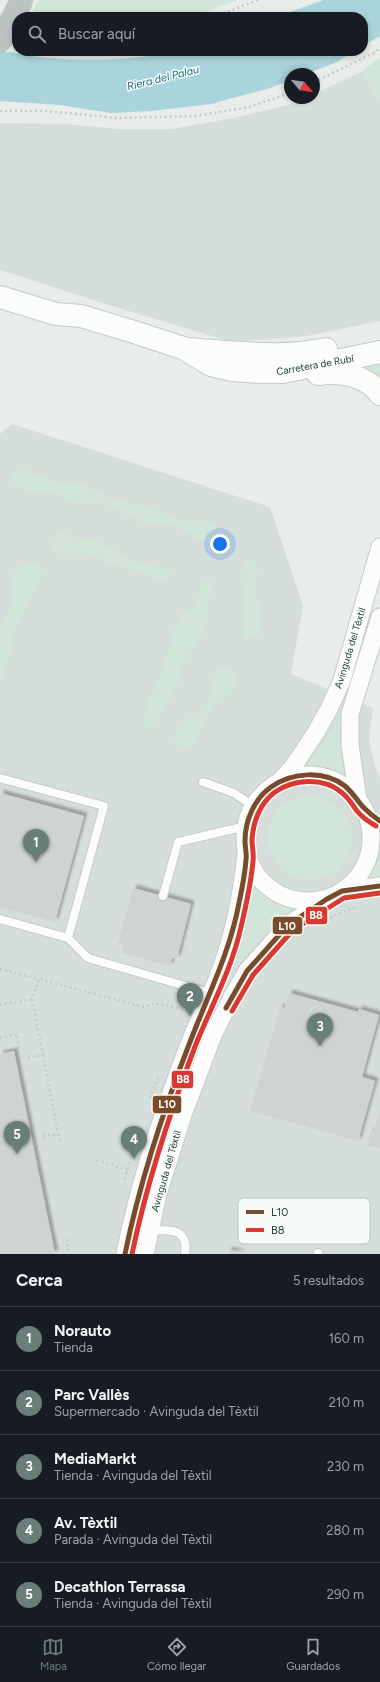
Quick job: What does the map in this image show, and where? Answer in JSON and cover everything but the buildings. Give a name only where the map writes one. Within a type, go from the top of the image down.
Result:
[{"type":"highway","points":[[16,12],[22,0]]},
{"type":"highway","points":[[0,42],[12,19]]},
{"type":"main road","name":"Carretera de Rubí","points":[[0,283],[61,303],[81,316]]},
{"type":"main road","name":"Carretera de Rubí","points":[[0,297],[56,314],[81,316],[183,348],[240,354],[296,354],[378,342]]},
{"type":"main road","name":"Carretera de Rubí","points":[[183,348],[211,366],[246,371],[283,372],[378,342]]},
{"type":"main road","points":[[283,372],[305,375],[329,372],[348,374],[366,381],[380,394]]},
{"type":"street","name":"Avinguda del Tèxtil","points":[[279,782],[292,768],[315,734],[330,708],[342,680],[380,547]]},
{"type":"street","name":"Avinguda del Tèxtil","points":[[361,803],[350,745],[350,714],[380,617]]},
{"type":"street","points":[[361,803],[370,826],[371,844],[366,862],[356,878],[342,891],[326,899],[306,902],[286,898],[268,888],[255,873],[246,854],[244,840],[246,826],[253,806],[264,792],[279,782],[300,775],[321,776],[342,784],[380,821]]},
{"type":"street","name":"Avinguda del Tèxtil","points":[[125,1254],[133,1210],[160,1121],[192,1037],[222,967],[231,938],[241,896],[246,854]]},
{"type":"street","points":[[342,891],[380,886]]},
{"type":"street","name":"Avinguda del Tèxtil","points":[[145,1254],[169,1157],[194,1081],[214,1033],[232,997],[247,971],[283,930],[326,899]]},
{"type":"lane","points":[[0,778],[104,806],[68,938]]},
{"type":"lane","points":[[203,782],[234,793],[253,806]]},
{"type":"lane","points":[[163,896],[178,842],[246,826]]},
{"type":"lane","points":[[0,919],[68,938],[88,958],[210,993]]},
{"type":"lane","points":[[150,1232],[173,1230],[182,1237],[186,1244],[185,1254]]},
{"type":"path","points":[[227,12],[258,0]]},
{"type":"path","points":[[368,56],[380,48]]},
{"type":"path","points":[[320,79],[368,56]]},
{"type":"path","points":[[0,111],[46,111],[117,118],[195,116],[249,107],[284,95]]},
{"type":"path","points":[[0,968],[144,1007],[154,1003],[192,1011]]},
{"type":"path","points":[[39,979],[32,999],[60,1144]]},
{"type":"path","points":[[0,1005],[32,999]]},
{"type":"path","points":[[0,1038],[17,1034],[19,1048]]},
{"type":"path","points":[[28,1058],[43,1055]]},
{"type":"path","points":[[43,1136],[58,1134]]},
{"type":"path","points":[[67,1239],[68,1254]]},
{"type":"shaded area","points":[[361,72],[380,101],[380,321],[307,336],[232,342],[0,270],[0,123],[65,124],[119,129],[172,129],[233,118],[290,104],[320,104],[320,91]]},
{"type":"shaded area","points":[[12,424],[270,507],[303,606],[291,674],[373,708],[369,739],[375,766],[380,777],[380,1254],[0,1254],[0,434]]},
{"type":"green space","points":[[39,0],[237,0],[207,12],[32,12]]},
{"type":"green space","points":[[380,57],[380,101],[361,72]]},
{"type":"green space","points":[[380,358],[380,384],[355,363]]},
{"type":"green space","points":[[22,470],[31,472],[57,483],[83,484],[113,500],[147,506],[177,520],[207,521],[216,525],[218,529],[210,541],[202,542],[176,526],[141,522],[104,504],[75,503],[57,494],[21,489],[11,482],[11,477],[15,471]]},
{"type":"green space","points":[[62,533],[71,535],[81,540],[97,541],[130,559],[165,570],[169,572],[171,576],[159,580],[133,570],[109,564],[97,557],[83,553],[61,554],[53,550],[47,543],[54,535]]},
{"type":"green space","points":[[248,558],[255,562],[257,567],[256,594],[262,626],[256,637],[247,639],[242,633],[243,600],[241,572]]},
{"type":"green space","points":[[32,562],[39,564],[42,573],[41,577],[26,609],[15,627],[12,652],[0,685],[0,629],[11,606],[11,578],[24,564]]},
{"type":"green space","points":[[207,580],[211,581],[207,621],[203,633],[197,644],[184,660],[179,681],[160,716],[151,726],[146,727],[144,723],[144,715],[166,661],[176,624],[182,614],[196,606],[201,585]]},
{"type":"green space","points":[[221,668],[229,669],[233,672],[238,678],[237,683],[228,696],[211,710],[196,740],[189,746],[182,747],[175,743],[174,737],[176,732],[206,704],[209,699],[212,681]]},
{"type":"green space","points":[[340,718],[342,719],[340,734],[345,776],[326,768],[310,767],[307,765]]},
{"type":"green space","points":[[310,796],[318,797],[333,803],[345,815],[351,830],[351,846],[345,861],[333,873],[318,879],[310,880],[302,879],[287,873],[275,861],[269,846],[268,838],[269,830],[275,815],[287,803],[302,797]]},
{"type":"green space","points":[[380,850],[380,876],[368,878],[376,862]]},
{"type":"green space","points":[[254,881],[263,891],[274,898],[285,904],[298,908],[266,932],[237,965],[236,964],[248,927]]},
{"type":"water","points":[[324,0],[380,0],[380,36],[368,43],[368,12],[289,12]]},
{"type":"water","name":"Riera del Palau","points":[[0,51],[12,53],[12,56],[91,60],[146,56],[347,56],[337,62],[320,69],[284,68],[284,82],[270,88],[211,104],[151,111],[111,113],[60,105],[0,101]]},
{"type":"transit line","name":"L10","points":[[125,1254],[145,1173],[162,1120],[180,1068],[230,939],[244,876],[246,858],[245,833],[255,804],[265,792],[279,782],[298,776],[318,775],[328,777],[345,786],[363,807],[380,821]]},
{"type":"transit line","name":"B8","points":[[132,1254],[152,1174],[168,1121],[196,1044],[227,972],[237,942],[251,878],[254,826],[261,807],[275,792],[291,784],[299,782],[317,782],[334,787],[341,792],[348,798],[361,815],[376,826]]},
{"type":"transit line","name":"L10","points":[[226,1008],[247,971],[288,925],[327,899],[342,891],[380,886]]},
{"type":"transit line","name":"B8","points":[[232,1011],[253,975],[293,930],[344,898],[380,893]]},
{"type":"place","name":"Norauto","points":[[36,862]]},
{"type":"place","name":"Parc Vallès","points":[[190,1016]]},
{"type":"place","name":"MediaMarkt","points":[[320,1046]]},
{"type":"place","name":"Decathlon Terrassa","points":[[17,1154]]},
{"type":"place","name":"Av. Tèxtil","points":[[134,1159]]}]
